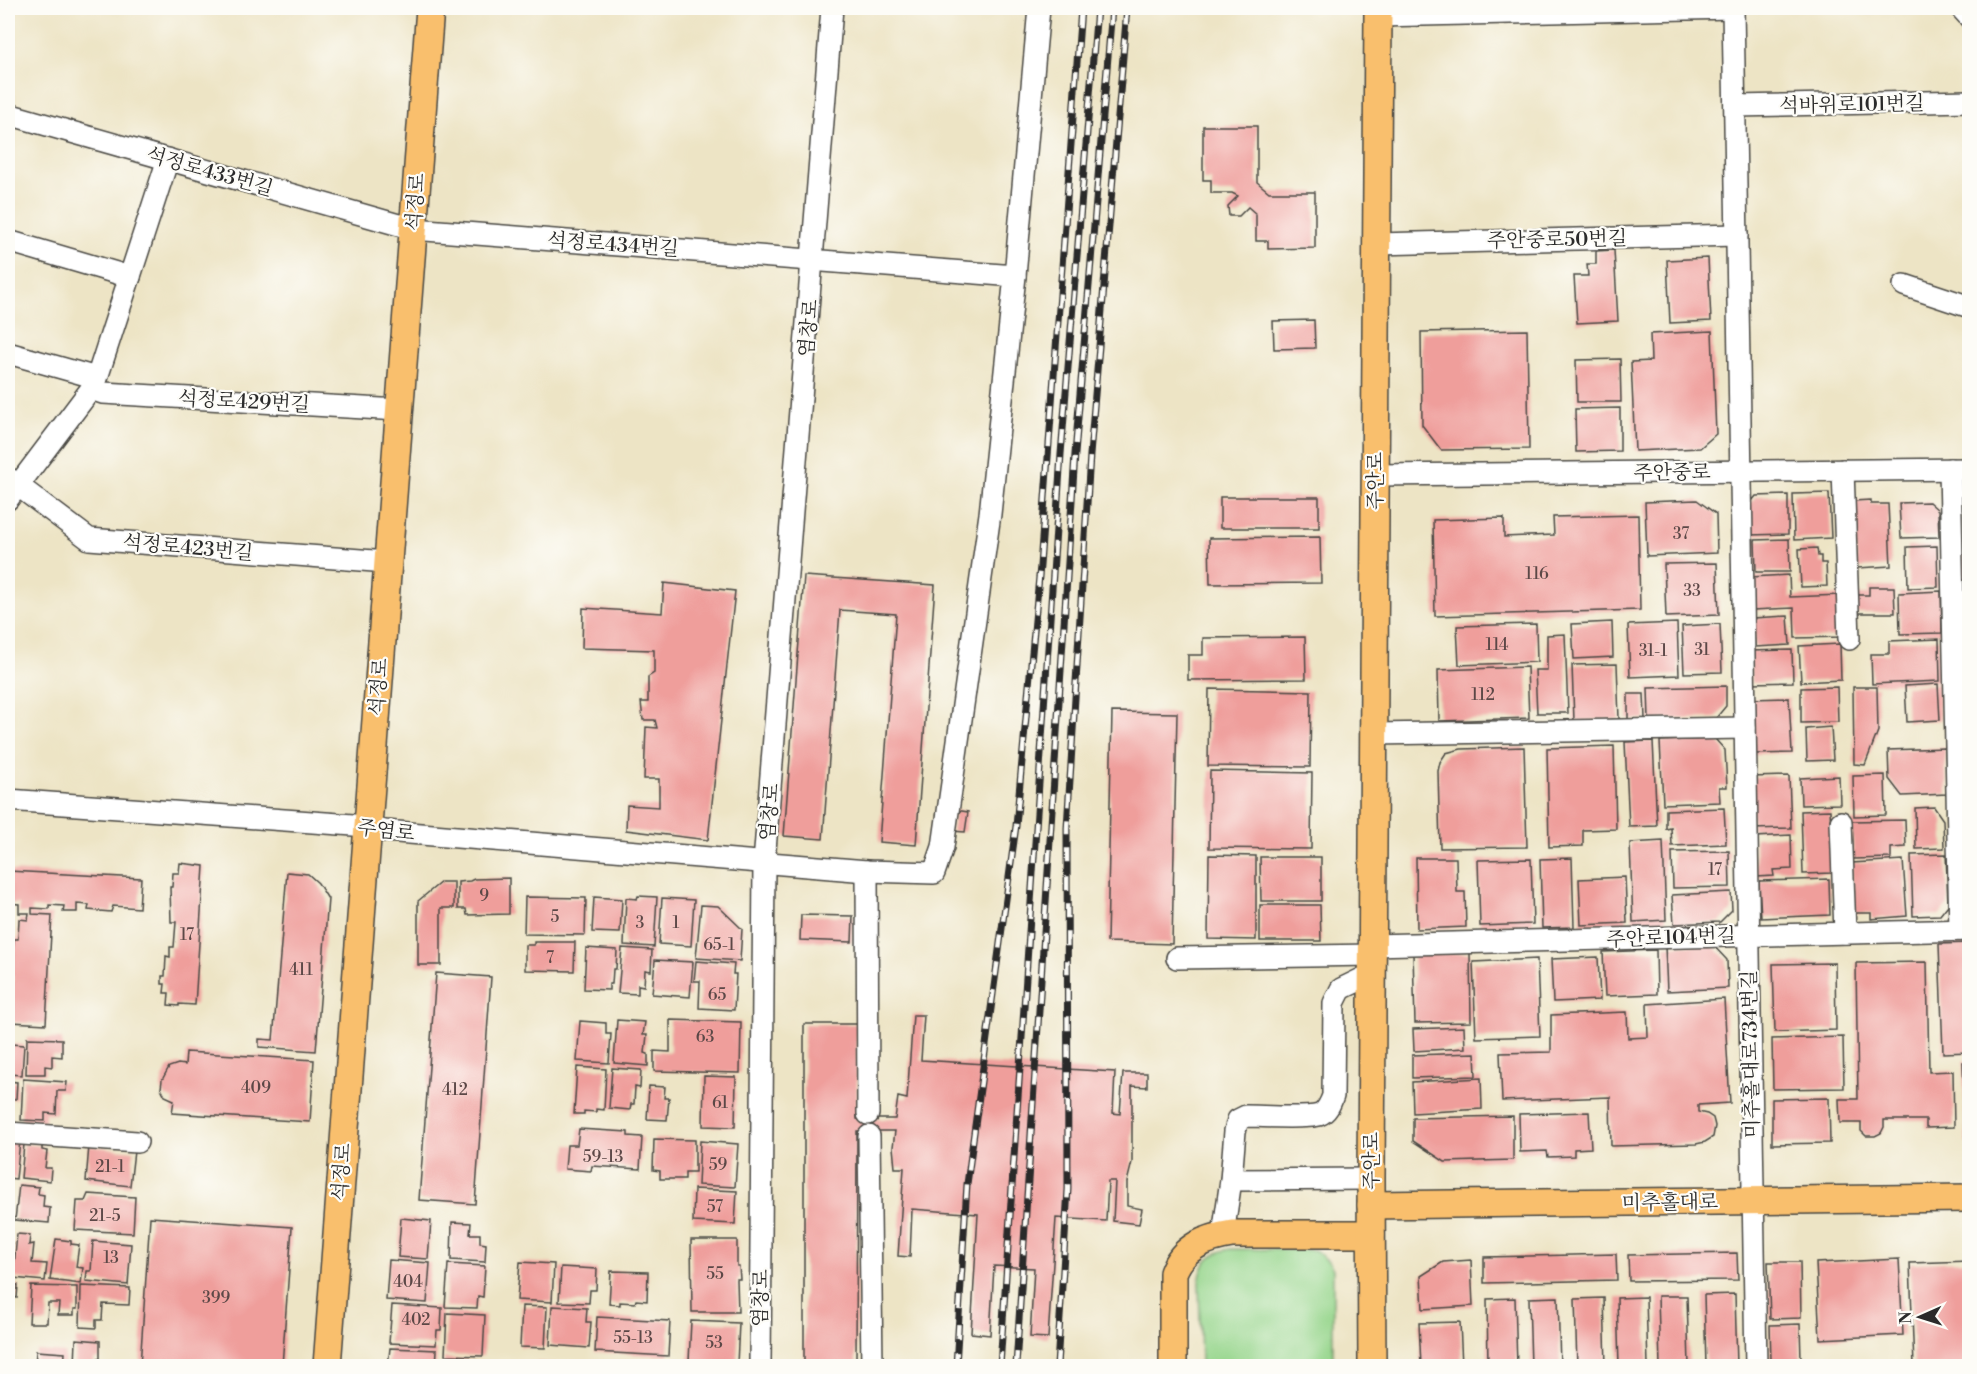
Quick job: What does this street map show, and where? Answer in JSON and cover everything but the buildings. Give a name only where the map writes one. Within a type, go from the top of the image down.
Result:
[{"type":"main road","name":"석정로","points":[[327,1366],[430,8]]},
{"type":"main road","name":"주안로","points":[[1372,1366],[1372,958],[1378,12]]},
{"type":"main road","name":"미추홀대로","points":[[1371,1192],[1753,1201],[1970,1198]]},
{"type":"main road","points":[[1173,1366],[1173,1273],[1178,1261],[1192,1248],[1210,1237],[1232,1234],[1371,1234]]},
{"type":"street","name":"염창로","points":[[760,1366],[764,863],[832,8]]},
{"type":"street","points":[[813,260],[1015,276],[1039,8]]},
{"type":"street","points":[[1378,12],[1733,8],[1741,471]]},
{"type":"street","points":[[1961,8],[1970,18]]},
{"type":"street","name":"석바위로101번길","points":[[1735,106],[1970,101]]},
{"type":"street","name":"석정로433번길","points":[[8,114],[413,229]]},
{"type":"street","points":[[11,488],[94,383],[168,159]]},
{"type":"street","name":"석정로434번길","points":[[413,229],[813,260]]},
{"type":"street","name":"주안중로50번길","points":[[1377,244],[1737,235]]},
{"type":"street","points":[[8,242],[130,277]]},
{"type":"street","name":"주염로","points":[[8,800],[367,826],[385,831],[764,863],[867,871],[934,873],[943,847],[990,514],[1015,276]]},
{"type":"street","points":[[1905,285],[1970,307]]},
{"type":"street","name":"석정로429번길","points":[[8,352],[94,383],[103,393],[399,410]]},
{"type":"street","points":[[1960,469],[1965,930]]},
{"type":"street","name":"주안중로","points":[[1375,475],[1960,469]]},
{"type":"street","points":[[1844,470],[1849,639]]},
{"type":"street","name":"미추홀대로734번길","points":[[1741,471],[1756,1366]]},
{"type":"street","name":"석정로423번길","points":[[11,488],[89,539],[387,562]]},
{"type":"street","points":[[1374,734],[1745,728]]},
{"type":"street","points":[[1841,822],[1845,933]]},
{"type":"street","points":[[867,871],[868,1114]]},
{"type":"street","name":"주안로104번길","points":[[1372,958],[1748,935],[1965,930]]},
{"type":"street","points":[[1177,958],[1372,958]]},
{"type":"street","points":[[1223,1235],[1238,1120],[1246,1116],[1309,1116],[1320,1114],[1327,1109],[1333,1096],[1334,1003],[1341,989],[1372,958]]},
{"type":"street","points":[[8,1133],[137,1142]]},
{"type":"street","points":[[869,1136],[872,1366]]},
{"type":"street","points":[[1231,1180],[1371,1192]]},
{"type":"green space","points":[[1230,1249],[1315,1250],[1329,1262],[1333,1269],[1333,1366],[1201,1366],[1199,1282],[1208,1259]]},
{"type":"railway","points":[[956,1366],[967,1184],[1016,826],[1040,566],[1081,8]]},
{"type":"railway","points":[[1000,1366],[1061,454],[1097,8]]},
{"type":"railway","points":[[1016,1366],[1075,454],[1112,8]]},
{"type":"railway","points":[[1057,1366],[1068,1189],[1067,828],[1090,455],[1127,8]]}]
